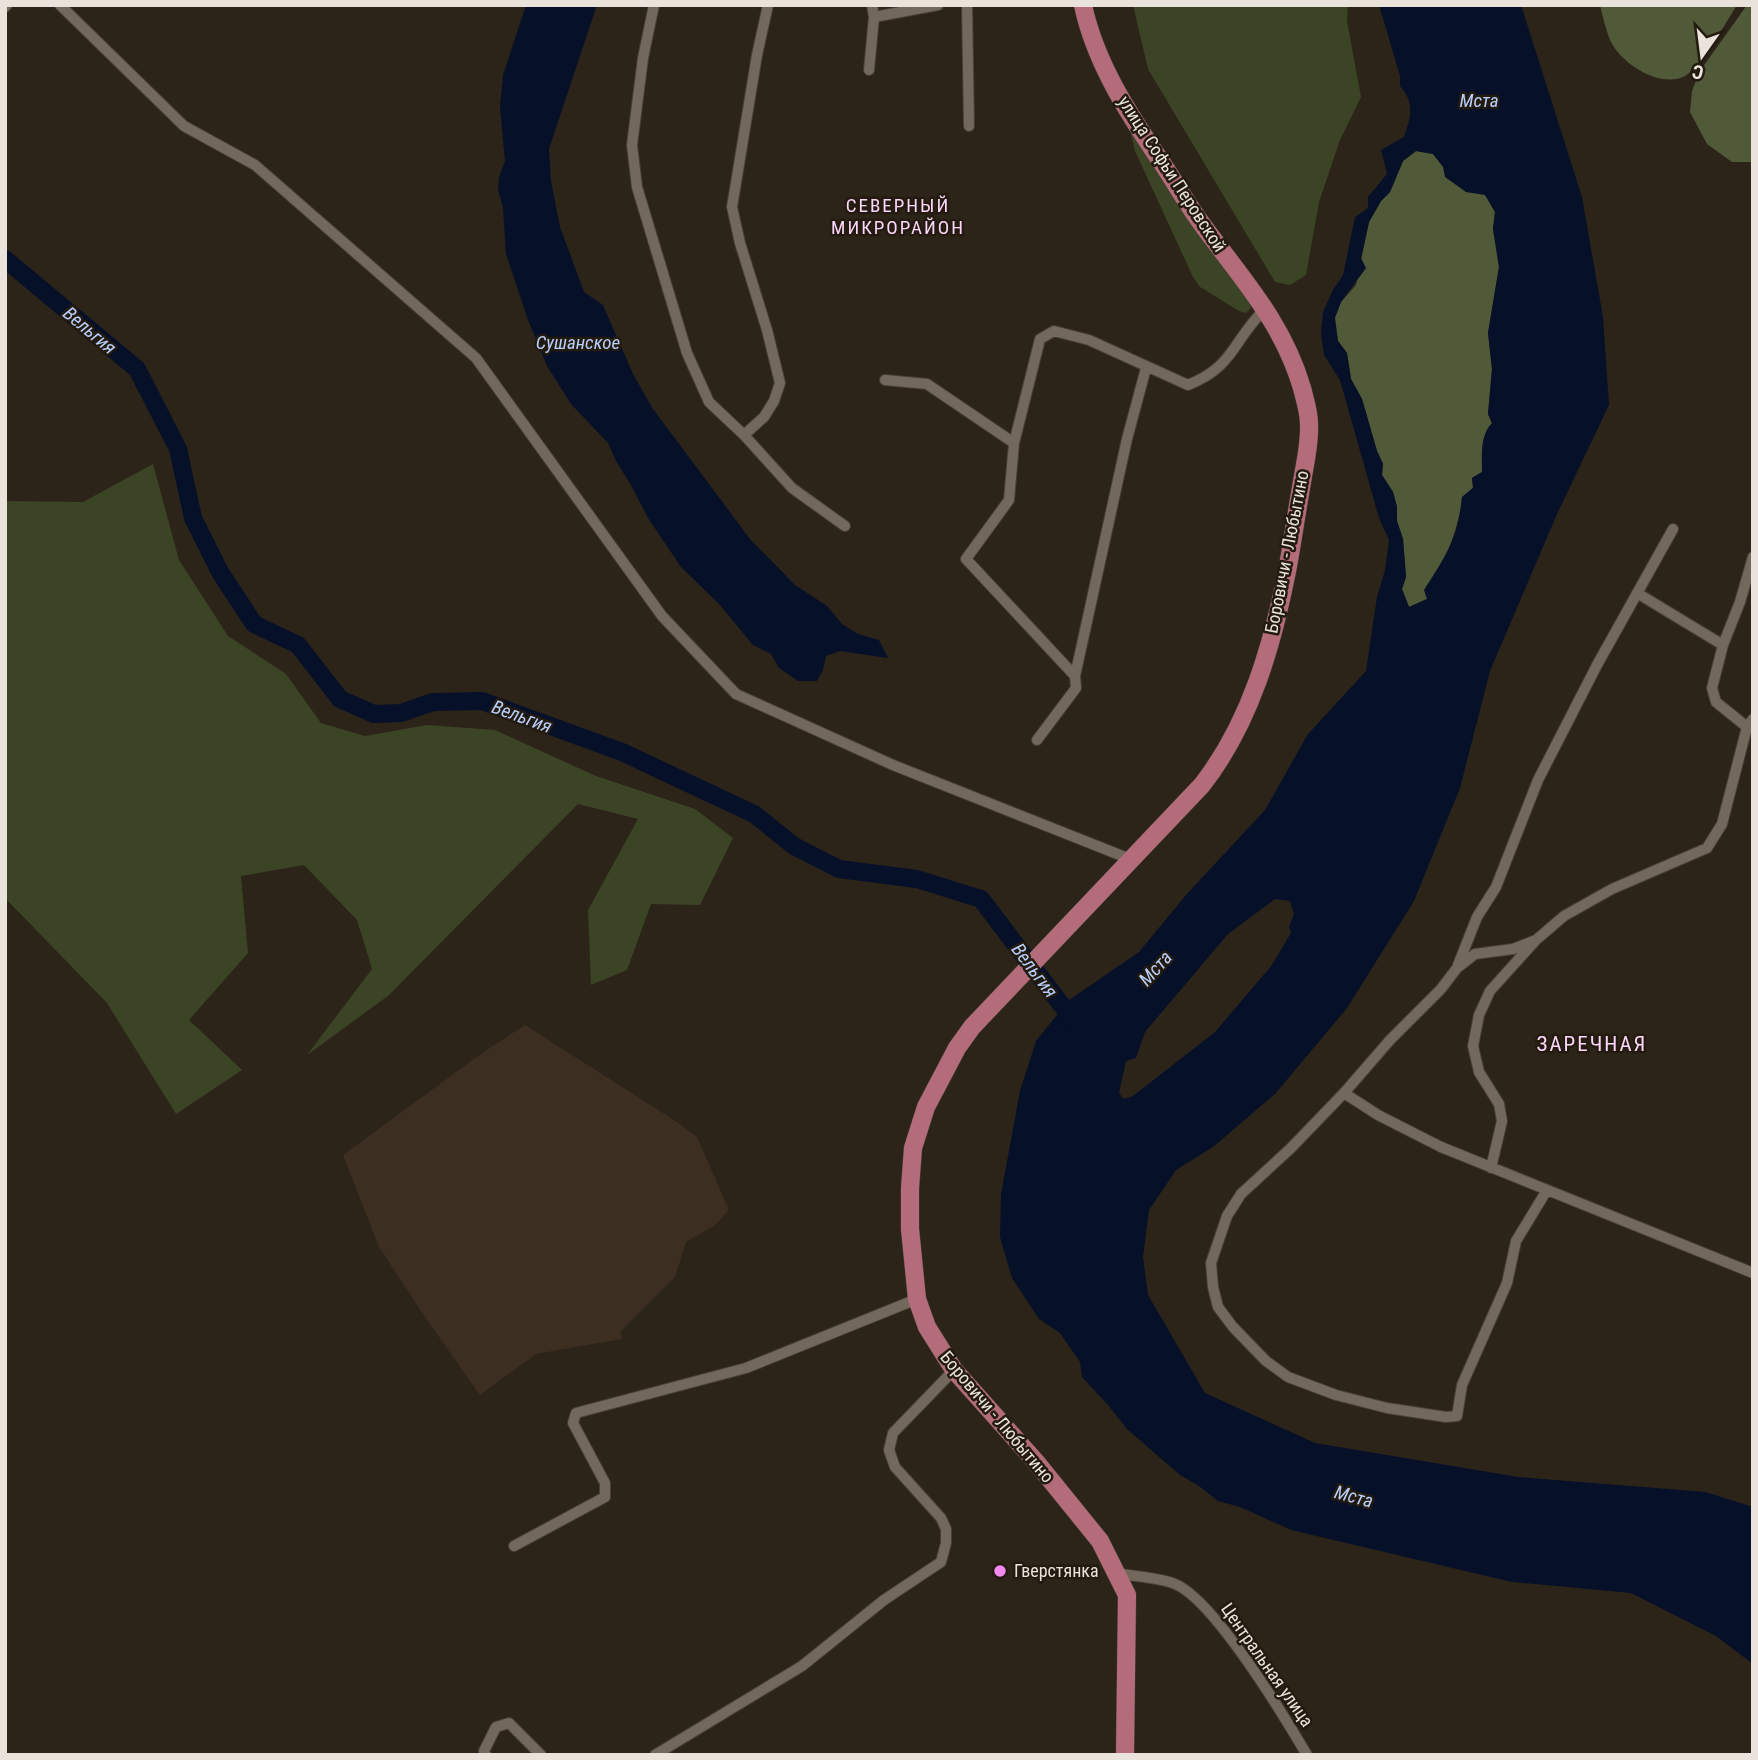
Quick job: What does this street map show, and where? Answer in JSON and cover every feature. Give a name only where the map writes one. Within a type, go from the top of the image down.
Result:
[{"type":"main road","name":"улица Софьи Перовской","points":[[1083,5],[1086,22],[1100,55],[1136,126],[1202,224],[1261,303]]},
{"type":"main road","name":"Боровичи - Любытино","points":[[1125,1755],[1127,1595],[1100,1541],[1036,1462],[954,1370],[927,1327],[917,1299],[910,1228],[910,1188],[918,1127],[957,1048],[984,1014],[1202,785],[1223,759],[1242,721],[1282,594],[1304,469],[1309,423],[1297,370],[1284,339],[1261,303]]},
{"type":"street","points":[[60,5],[184,126],[255,165],[476,358],[662,616],[736,694],[893,765],[1130,859]]},
{"type":"street","points":[[654,5],[643,58],[632,145],[637,187],[687,353],[709,401],[792,488],[845,526]]},
{"type":"street","points":[[744,435],[764,417],[774,401],[780,383],[732,207],[768,5]]},
{"type":"street","points":[[869,70],[873,11],[938,5]]},
{"type":"street","points":[[967,5],[969,126]]},
{"type":"street","points":[[1075,676],[966,559],[1009,500],[1014,443],[1040,339],[1054,331],[1088,340],[1188,386],[1219,369],[1252,322],[1261,303]]},
{"type":"street","points":[[1037,740],[1076,688],[1075,676],[1146,368]]},
{"type":"street","points":[[885,380],[927,384],[1014,443]]},
{"type":"street","points":[[1457,968],[1478,916],[1496,887],[1538,780],[1673,529]]},
{"type":"street","points":[[1491,1168],[1502,1121],[1499,1104],[1479,1072],[1473,1046],[1479,1016],[1490,991],[1536,940],[1564,916],[1612,889],[1707,848],[1722,824],[1750,723],[1716,702],[1712,688],[1723,645],[1740,602],[1753,557]]},
{"type":"street","points":[[1637,593],[1723,645]]},
{"type":"street","points":[[1536,940],[1513,949],[1475,954],[1457,968],[1441,989],[1390,1040],[1344,1093],[1241,1194],[1227,1216],[1211,1263],[1218,1307],[1266,1361],[1288,1377],[1336,1395],[1387,1408],[1446,1417],[1457,1416],[1462,1385],[1507,1283],[1516,1241],[1546,1190]]},
{"type":"street","points":[[1344,1093],[1388,1120],[1441,1147],[1753,1273]]},
{"type":"street","points":[[514,1546],[605,1497],[605,1483],[573,1423],[576,1413],[746,1368],[917,1299]]},
{"type":"street","points":[[655,1755],[802,1666],[884,1601],[941,1562],[946,1529],[941,1518],[895,1466],[889,1450],[893,1433],[954,1370]]},
{"type":"street","name":"Центральная улица","points":[[1116,1573],[1176,1584],[1205,1606],[1273,1698],[1307,1755]]},
{"type":"street","points":[[486,1755],[484,1751],[496,1727],[509,1723],[541,1755]]},
{"type":"shaded area","points":[[525,1025],[697,1137],[729,1210],[715,1225],[686,1242],[675,1277],[621,1331],[622,1339],[536,1354],[480,1395],[379,1247],[343,1155],[482,1053]]},
{"type":"green space","points":[[1133,5],[1348,5],[1347,21],[1361,97],[1340,140],[1319,202],[1306,275],[1290,285],[1275,282],[1148,69]]},
{"type":"green space","points":[[1600,5],[1737,5],[1698,64],[1685,76],[1665,79],[1643,72],[1616,50]]},
{"type":"green space","points":[[1747,5],[1753,5],[1753,162],[1732,162],[1707,144],[1690,112],[1692,91],[1700,71]]},
{"type":"green space","points":[[1132,128],[1250,303],[1251,308],[1246,313],[1200,287],[1193,277],[1135,151]]},
{"type":"green space","points":[[1416,151],[1433,154],[1466,192],[1485,194],[1495,212],[1493,229],[1499,267],[1488,333],[1492,369],[1488,414],[1492,424],[1485,434],[1482,472],[1472,478],[1473,488],[1462,497],[1453,537],[1427,599],[1409,607],[1402,589],[1406,577],[1397,507],[1393,492],[1382,475],[1383,464],[1362,399],[1351,379],[1347,353],[1338,341],[1334,318],[1341,302],[1356,285],[1369,222],[1381,201],[1390,192],[1403,161]]},
{"type":"green space","points":[[153,464],[179,560],[228,636],[286,674],[321,723],[365,736],[427,725],[495,730],[596,776],[695,809],[733,838],[700,905],[651,904],[627,970],[591,985],[588,910],[638,819],[578,804],[388,996],[307,1055],[372,969],[357,920],[304,865],[241,876],[248,953],[189,1020],[242,1070],[176,1114],[107,1003],[5,898],[5,501],[83,502]]},
{"type":"water","name":"Сушанское","points":[[526,5],[597,5],[549,149],[551,181],[560,227],[584,292],[603,305],[633,374],[653,409],[750,539],[795,585],[827,606],[842,624],[858,634],[879,640],[888,658],[840,651],[826,656],[817,681],[798,681],[779,668],[771,654],[753,645],[720,605],[681,567],[648,518],[608,443],[571,404],[547,366],[506,254],[503,208],[498,190],[505,161],[500,107],[503,75]]},
{"type":"water","name":"Мста","points":[[1379,5],[1521,5],[1582,197],[1603,317],[1609,405],[1557,514],[1490,671],[1460,788],[1414,901],[1347,1008],[1275,1094],[1213,1147],[1176,1170],[1149,1210],[1143,1257],[1148,1295],[1205,1393],[1315,1443],[1518,1477],[1706,1492],[1753,1507],[1753,1664],[1716,1636],[1631,1593],[1512,1582],[1291,1530],[1240,1507],[1218,1501],[1180,1475],[1127,1429],[1082,1377],[1080,1362],[1060,1333],[1039,1319],[1012,1278],[1000,1237],[1001,1194],[1020,1091],[1036,1041],[1069,1000],[1139,952],[1186,895],[1265,810],[1308,734],[1366,671],[1389,540],[1379,518],[1340,380],[1324,355],[1321,333],[1323,312],[1343,275],[1355,217],[1368,208],[1368,197],[1387,174],[1381,150],[1404,137],[1410,116],[1410,104],[1400,86],[1400,76]],"holes":[[[1416,151],[1433,154],[1443,167],[1445,177],[1466,192],[1485,195],[1495,212],[1493,229],[1499,267],[1488,333],[1492,369],[1488,414],[1492,423],[1485,433],[1482,472],[1472,478],[1473,488],[1462,497],[1450,546],[1424,590],[1427,599],[1409,607],[1402,589],[1406,577],[1397,507],[1393,492],[1382,475],[1383,464],[1362,399],[1351,379],[1347,353],[1338,341],[1335,318],[1341,302],[1366,268],[1361,258],[1369,222],[1381,201],[1390,192],[1403,161]],[[1275,899],[1290,901],[1294,914],[1289,927],[1291,933],[1272,965],[1215,1032],[1133,1096],[1124,1099],[1119,1093],[1126,1061],[1136,1058],[1145,1032],[1228,934]]]},
{"type":"waterway","name":"Вельгия","points":[[5,259],[137,369],[178,449],[193,518],[220,572],[254,624],[298,645],[340,699],[374,714],[401,713],[433,702],[482,701],[622,752],[754,814],[794,846],[839,869],[917,879],[981,899],[1076,1024]]},
{"type":"place","name":"Гверстянка","points":[[1000,1571]]},
{"type":"district","name":"СЕВЕРНЫЙ МИКРОРАЙОН","points":[[898,216]]},
{"type":"district","name":"ЗАРЕЧНАЯ","points":[[1592,1044]]}]
